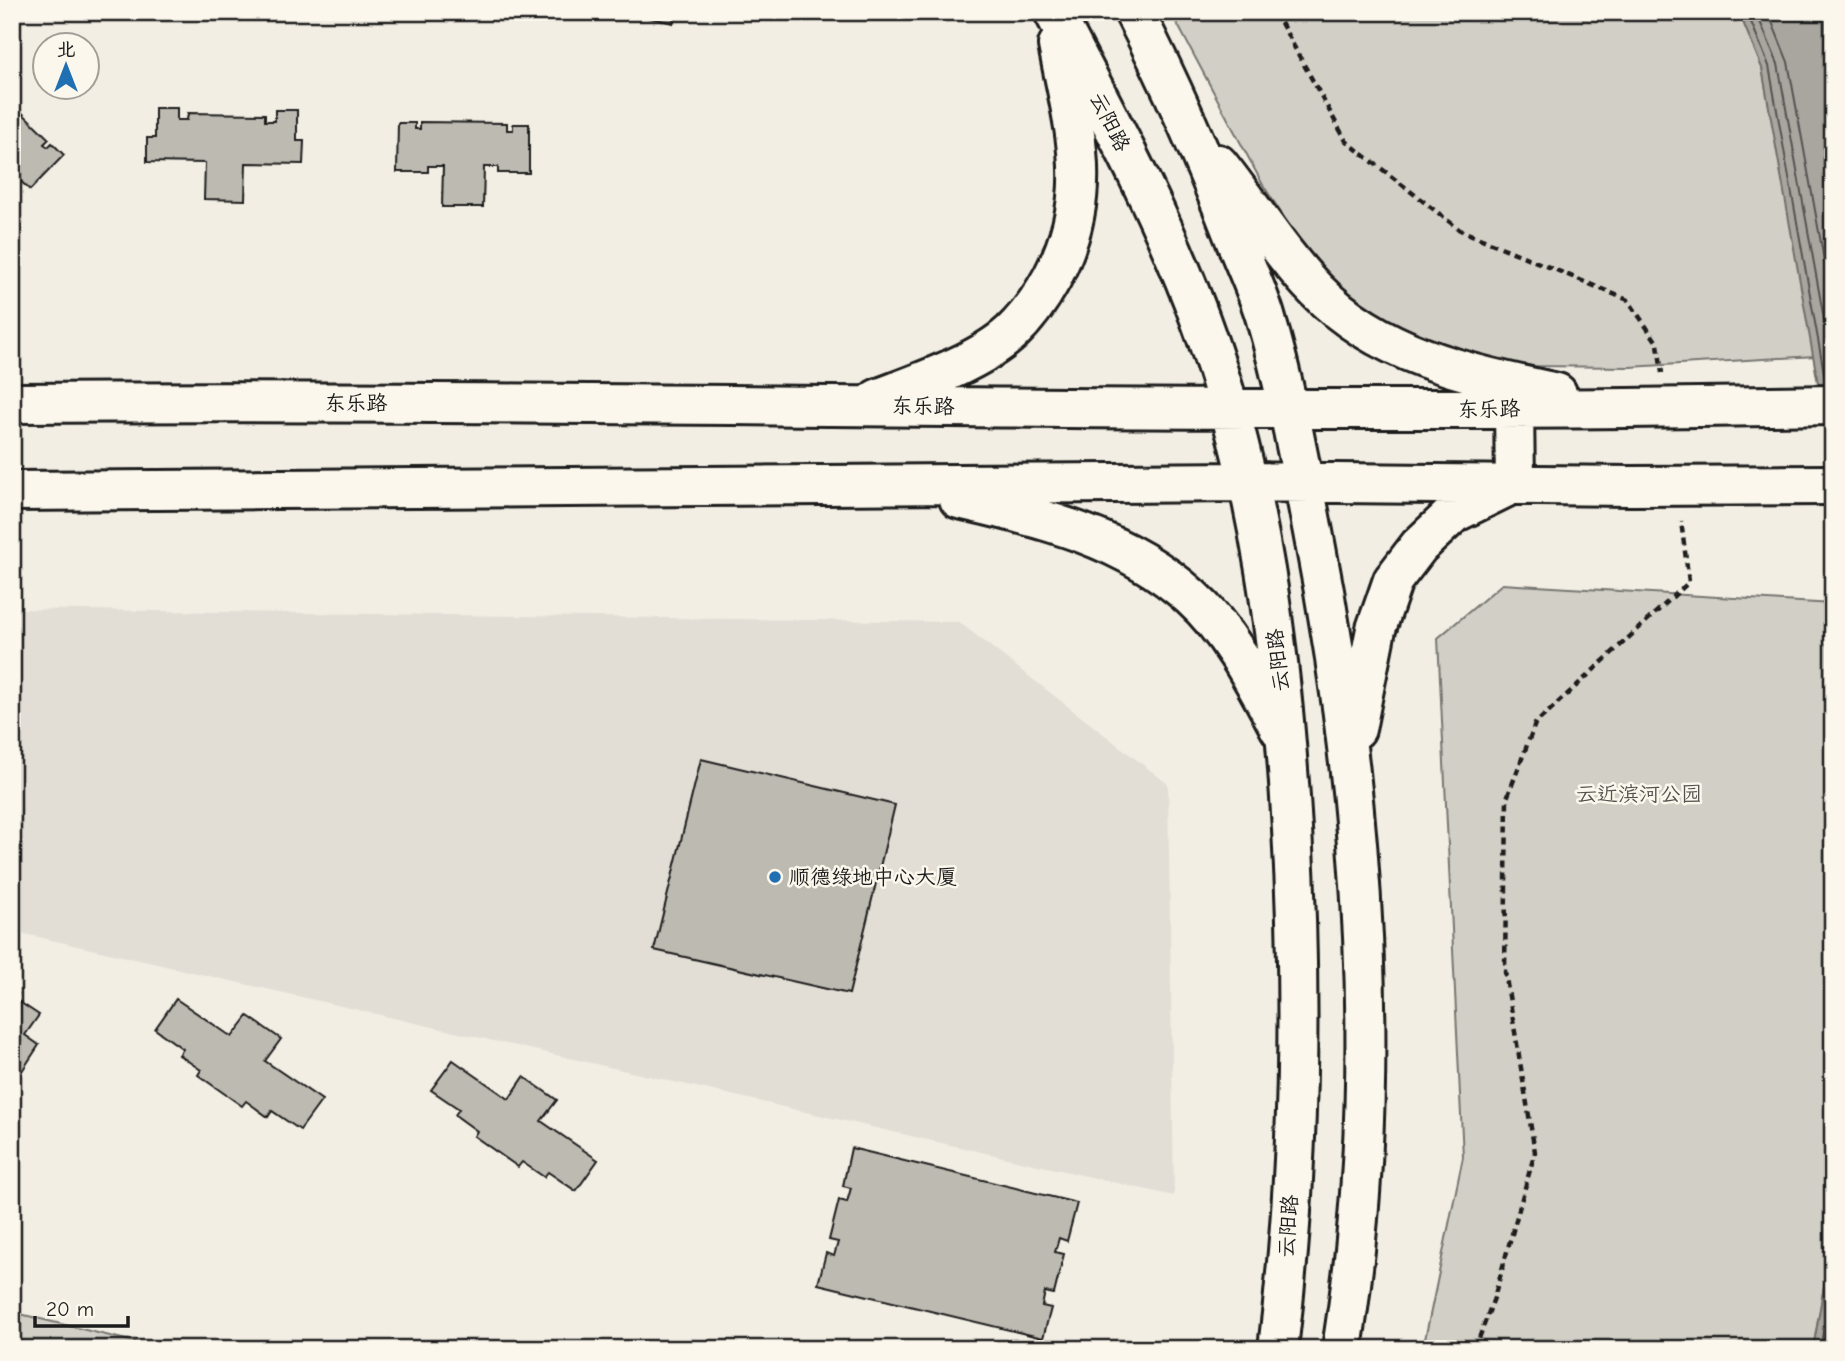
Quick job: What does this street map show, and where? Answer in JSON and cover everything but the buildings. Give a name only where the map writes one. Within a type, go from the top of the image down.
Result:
[{"type":"main road","points":[[861,405],[967,360],[1010,334],[1040,300],[1065,252],[1078,205],[1077,147],[1053,12]]},
{"type":"main road","name":"云阳路","points":[[1053,12],[1115,130],[1200,319],[1229,410],[1248,482],[1277,642],[1287,741],[1296,907],[1298,1034],[1295,1129],[1278,1349]]},
{"type":"main road","points":[[1134,12],[1193,134],[1264,315],[1304,482],[1338,676],[1349,762],[1361,904],[1364,1070],[1351,1294],[1342,1349]]},
{"type":"main road","points":[[1193,134],[1246,199],[1287,258],[1318,292],[1361,328],[1409,353],[1464,373],[1627,408]]},
{"type":"main road","name":"东乐路","points":[[12,403],[861,405],[1288,411],[1833,405]]},
{"type":"main road","points":[[1514,409],[1514,483]]},
{"type":"main road","points":[[12,491],[1248,482],[1833,485]]},
{"type":"main road","points":[[1349,762],[1376,629],[1392,580],[1419,546],[1454,513],[1514,483]]},
{"type":"main road","points":[[892,484],[1043,518],[1101,540],[1148,563],[1193,598],[1228,639],[1287,741]]},
{"type":"path","points":[[1275,12],[1346,141],[1460,230],[1628,300],[1658,344],[1663,384]]},
{"type":"path","points":[[1475,1349],[1494,1298],[1535,1152],[1505,972],[1507,797],[1535,724],[1689,583],[1680,516]]},
{"type":"shaded area","name":"顺德绿地中心大厦","points":[[12,609],[959,622],[1168,784],[1174,1196],[12,931]]},
{"type":"green space","points":[[1171,12],[1739,12],[1762,67],[1815,356],[1630,367],[1532,366],[1421,347],[1334,294],[1263,185]]},
{"type":"green space","name":"云近滨河公园","points":[[1502,584],[1833,604],[1833,1235],[1813,1349],[1423,1349],[1463,1157],[1438,638]]},
{"type":"green space","points":[[12,1312],[163,1349],[12,1349]]},
{"type":"water","points":[[1739,12],[1833,12],[1833,468],[1762,68]]},
{"type":"water","points":[[1833,1235],[1833,1349],[1813,1349]]},
{"type":"water","points":[[12,1339],[52,1349],[12,1349]]},
{"type":"place","name":"顺德绿地中心大厦","points":[[775,877]]}]
